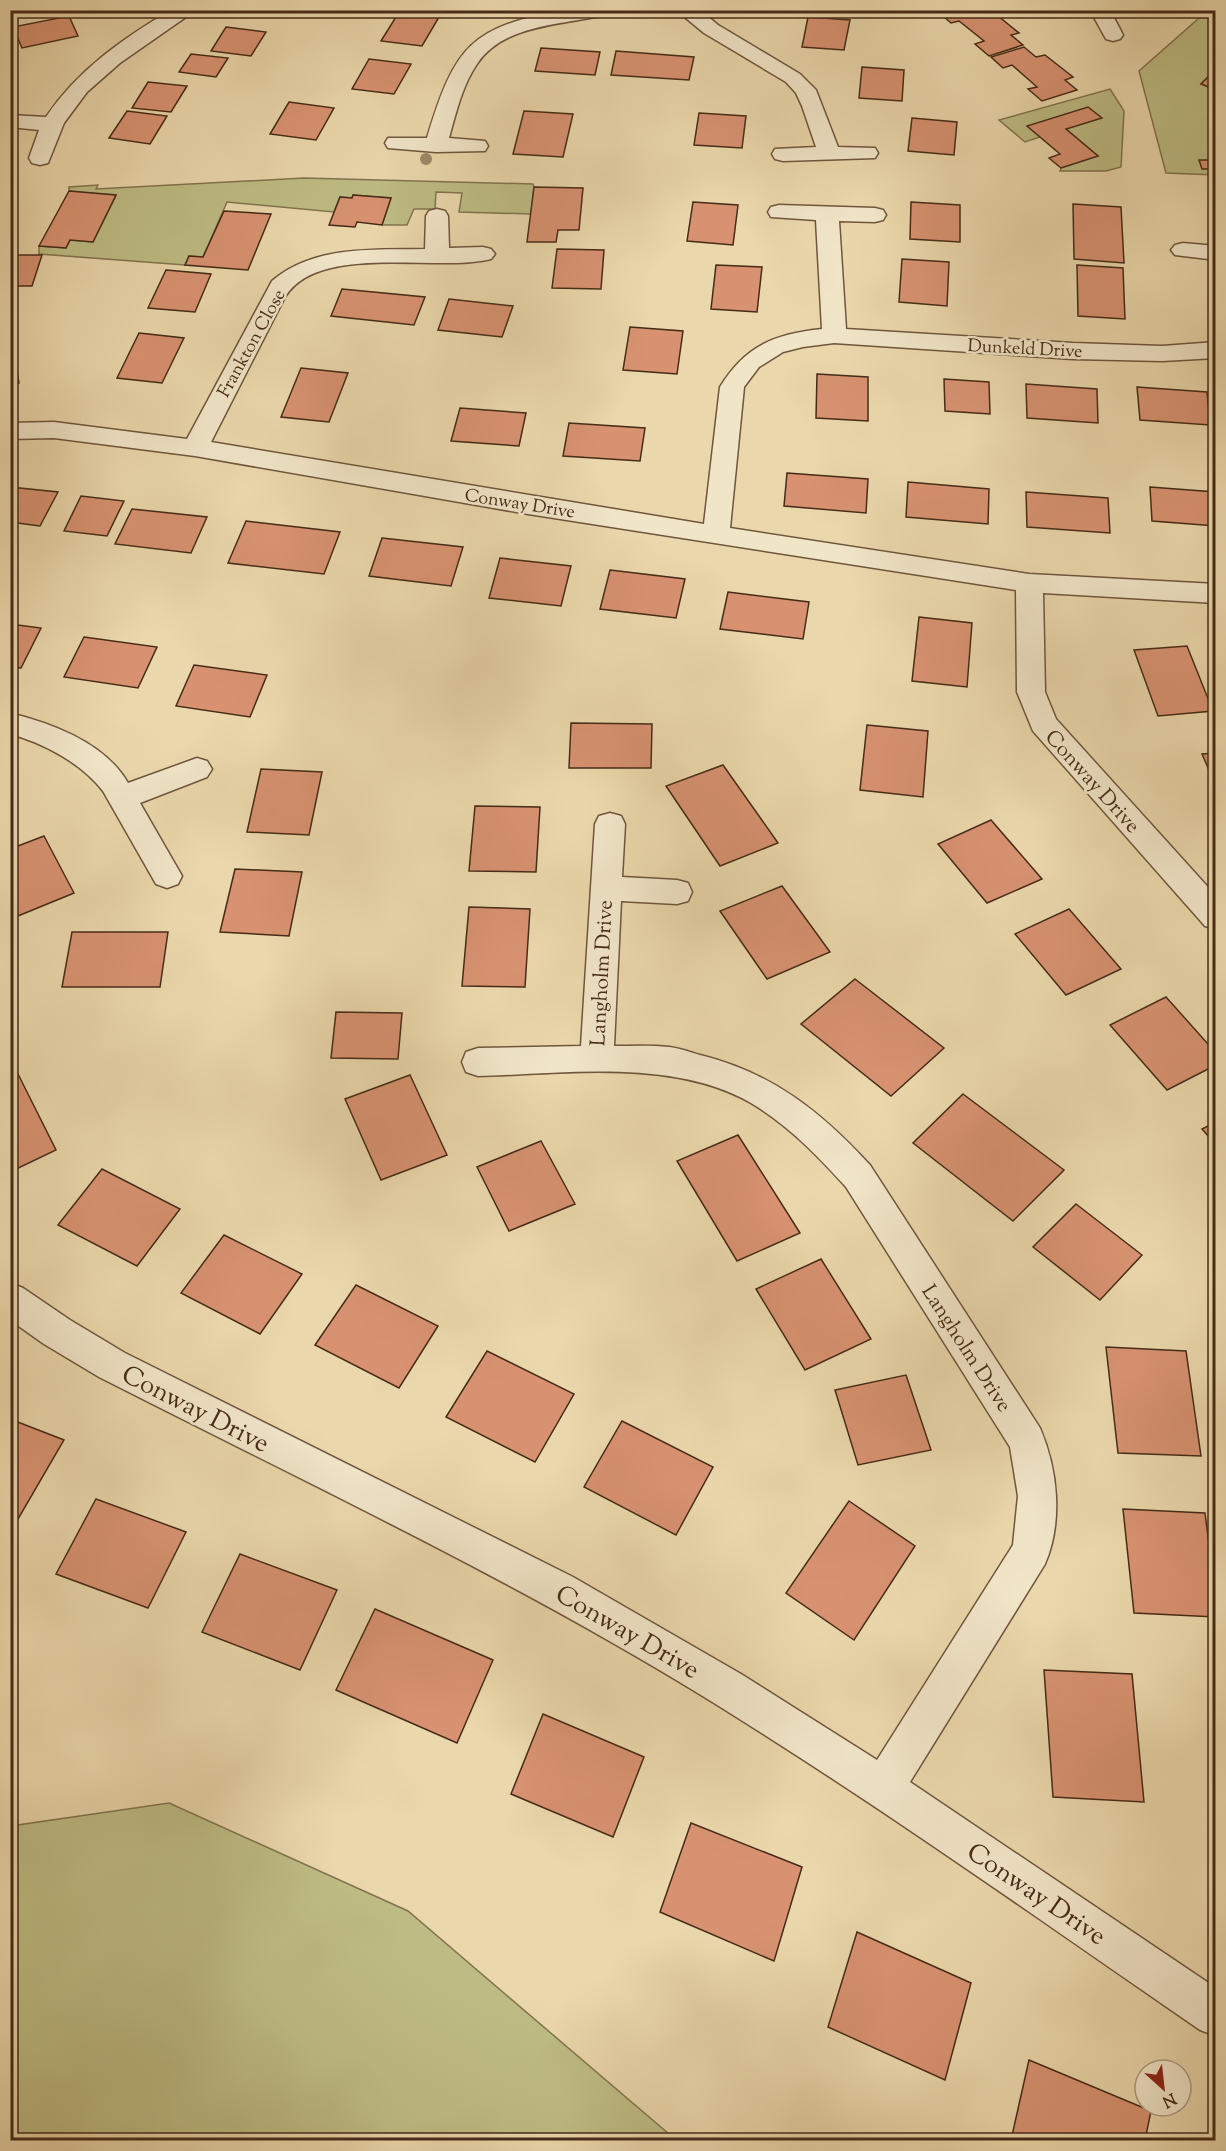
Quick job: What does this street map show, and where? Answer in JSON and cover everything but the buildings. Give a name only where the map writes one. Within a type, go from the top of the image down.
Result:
[{"type":"street","points":[[40,158],[53,124],[75,93],[105,64],[139,38],[186,10]]},
{"type":"street","points":[[436,145],[450,96],[474,54],[487,41],[532,25],[602,10]]},
{"type":"street","points":[[686,10],[711,29],[794,78],[805,90],[813,106],[829,153]]},
{"type":"street","points":[[1100,10],[1113,35]]},
{"type":"street","points":[[11,122],[53,124]]},
{"type":"street","points":[[396,143],[477,146]]},
{"type":"street","points":[[783,154],[867,153]]},
{"type":"street","points":[[779,212],[874,215]]},
{"type":"street","points":[[827,213],[834,336]]},
{"type":"street","points":[[437,216],[437,255]]},
{"type":"street","points":[[1184,250],[1215,253]]},
{"type":"street","name":"Frankton Close","points":[[195,448],[273,297],[293,275],[311,266],[333,261],[483,254]]},
{"type":"street","name":"Dunkeld Drive","points":[[716,534],[732,387],[740,372],[751,360],[768,349],[794,341],[834,336],[990,347],[1106,352],[1176,353],[1215,350]]},
{"type":"street","name":"Conway Drive","points":[[10,431],[54,429],[195,448],[528,505],[1029,583],[1215,594]]},
{"type":"street","name":"Conway Drive","points":[[1029,583],[1031,692],[1043,724],[1215,917]]},
{"type":"street","points":[[10,723],[32,729],[61,742],[102,769],[122,798],[167,876]]},
{"type":"street","points":[[122,798],[197,770]]},
{"type":"street","name":"Langholm Drive","points":[[597,1059],[610,824]]},
{"type":"street","name":"Langholm Drive","points":[[606,888],[677,892]]},
{"type":"street","name":"Langholm Drive","points":[[478,1062],[597,1059],[670,1061],[714,1072],[761,1092],[794,1113],[825,1140],[858,1176],[1027,1441],[1037,1476],[1038,1516],[1031,1551],[883,1788]]},
{"type":"street","name":"Conway Drive","points":[[10,1299],[57,1332],[112,1365],[559,1591],[728,1688],[883,1788],[1215,2014]]},
{"type":"shaded area","points":[[1207,11],[1215,11],[1215,70],[1201,84],[1215,90],[1215,116],[1208,117],[1215,140],[1213,140],[1215,159],[1210,160],[1215,175],[1166,173],[1139,71]]},
{"type":"shaded area","points":[[1110,89],[1124,111],[1121,167],[1106,171],[1060,171],[1061,168],[1098,156],[1066,129],[1101,118],[1028,126],[1040,137],[1025,142],[999,120]]},
{"type":"shaded area","points":[[304,178],[533,184],[534,187],[531,214],[459,212],[462,193],[436,192],[435,209],[414,209],[407,225],[382,225],[391,198],[353,195],[352,198],[340,197],[334,212],[227,202],[203,257],[189,256],[185,265],[39,254],[39,246],[66,248],[70,240],[93,242],[116,196],[69,191],[69,187],[98,185],[96,189]]},
{"type":"shaded area","points":[[169,1803],[408,1911],[676,2140],[11,2140],[11,1826]]}]
